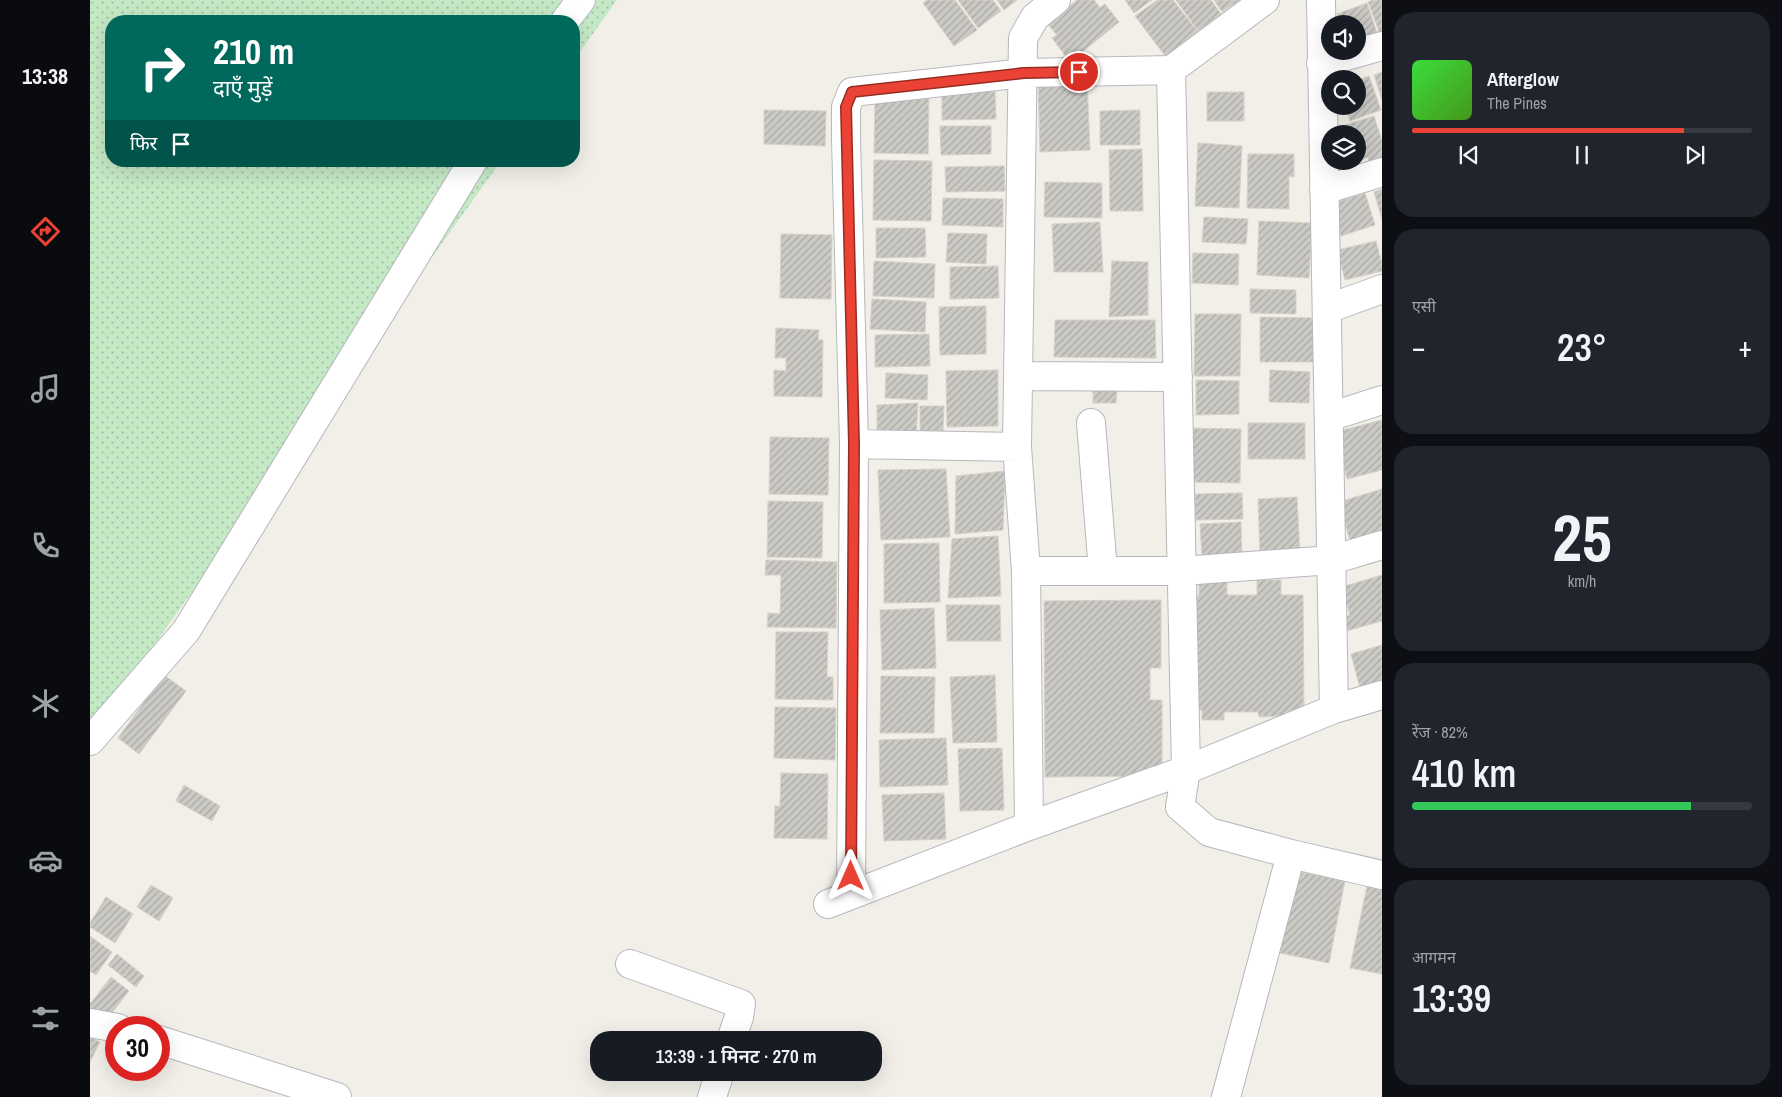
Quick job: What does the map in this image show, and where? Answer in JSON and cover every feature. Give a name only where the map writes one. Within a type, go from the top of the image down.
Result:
[{"type":"street","points":[[570,15],[581,0]]},
{"type":"street","points":[[1028,826],[1026,571],[1017,447],[1024,73],[1023,38],[1035,17],[1056,0]]},
{"type":"street","points":[[1265,0],[1171,70],[1024,73],[852,92],[846,107],[846,138],[854,444],[839,900],[1028,826],[1186,770],[1334,709],[1382,695]]},
{"type":"street","points":[[1321,0],[1334,709]]},
{"type":"street","points":[[1321,63],[1382,46]]},
{"type":"street","points":[[1171,70],[1186,770],[1180,807],[1209,832],[1291,854],[1382,875]]},
{"type":"street","points":[[90,741],[186,631],[469,167]]},
{"type":"street","points":[[1324,190],[1382,172]]},
{"type":"street","points":[[1327,309],[1382,288]]},
{"type":"street","points":[[1019,376],[1178,377]]},
{"type":"street","points":[[1329,417],[1382,400]]},
{"type":"street","points":[[1091,423],[1103,571]]},
{"type":"street","points":[[854,444],[1017,447]]},
{"type":"street","points":[[1026,571],[1182,571],[1332,560],[1382,545]]},
{"type":"street","points":[[1226,1097],[1291,854]]},
{"type":"street","points":[[630,964],[741,1004],[740,1017],[735,1031]]},
{"type":"street","points":[[90,1023],[105,1026]]},
{"type":"street","points":[[170,1044],[337,1097]]},
{"type":"street","points":[[712,1097],[717,1081]]},
{"type":"green space","points":[[90,0],[617,0],[580,52],[580,15],[105,15],[105,167],[497,167],[90,734]]},
{"type":"building","points":[[927,0],[955,0],[977,30],[954,46],[923,3]]},
{"type":"building","points":[[958,0],[993,0],[1001,11],[978,28]]},
{"type":"building","points":[[997,0],[1017,0],[1004,10]]},
{"type":"building","points":[[1077,0],[1094,0],[1100,8],[1105,4],[1119,22],[1070,62],[1052,38],[1057,35],[1044,20],[1064,10]]},
{"type":"building","points":[[1125,0],[1152,0],[1134,13]]},
{"type":"building","points":[[1157,0],[1173,0],[1198,32],[1166,57],[1135,16]]},
{"type":"building","points":[[1176,0],[1211,0],[1221,14],[1198,31]]},
{"type":"building","points":[[1214,0],[1240,0],[1222,12]]},
{"type":"building","points":[[1382,0],[1382,39],[1368,2]]},
{"type":"building","points":[[1367,3],[1379,39],[1366,43],[1366,15],[1337,14]]},
{"type":"building","points":[[1382,72],[1382,100],[1374,75]]},
{"type":"building","points":[[1369,76],[1381,110],[1350,121],[1348,115],[1366,115],[1366,77]]},
{"type":"building","points":[[1087,79],[1090,150],[1040,152],[1038,81]]},
{"type":"building","points":[[995,91],[996,119],[942,120],[942,92]]},
{"type":"building","points":[[1207,92],[1244,92],[1244,121],[1207,121]]},
{"type":"building","points":[[875,98],[929,99],[928,154],[874,153]]},
{"type":"building","points":[[764,110],[826,111],[825,146],[764,144]]},
{"type":"building","points":[[1140,110],[1140,145],[1100,145],[1100,111]]},
{"type":"building","points":[[1374,116],[1382,141],[1382,159],[1369,163],[1368,157],[1366,158],[1366,125],[1345,125]]},
{"type":"building","points":[[940,126],[991,126],[991,154],[941,155]]},
{"type":"building","points":[[1198,143],[1242,146],[1239,208],[1195,206]]},
{"type":"building","points":[[1142,149],[1143,211],[1110,211],[1109,150]]},
{"type":"building","points":[[1248,154],[1294,154],[1294,177],[1289,176],[1289,209],[1247,208]]},
{"type":"building","points":[[874,160],[932,161],[931,221],[873,220]]},
{"type":"building","points":[[1004,166],[1005,191],[946,192],[945,167]]},
{"type":"building","points":[[1045,182],[1102,183],[1102,218],[1044,217]]},
{"type":"building","points":[[1382,189],[1382,219],[1374,192]]},
{"type":"building","points":[[1365,193],[1375,225],[1341,236],[1331,204]]},
{"type":"building","points":[[943,198],[1003,199],[1003,227],[942,225]]},
{"type":"building","points":[[1204,217],[1248,219],[1246,244],[1202,242]]},
{"type":"building","points":[[1259,221],[1312,223],[1309,278],[1257,275]]},
{"type":"building","points":[[1100,222],[1103,272],[1054,272],[1052,224]]},
{"type":"building","points":[[876,228],[925,228],[926,257],[876,258]]},
{"type":"building","points":[[948,233],[987,234],[986,264],[946,262]]},
{"type":"building","points":[[781,234],[832,235],[831,299],[780,298]]},
{"type":"building","points":[[1376,241],[1382,271],[1345,280],[1337,250]]},
{"type":"building","points":[[1193,253],[1239,254],[1238,285],[1192,283]]},
{"type":"building","points":[[874,261],[935,264],[934,298],[873,296]]},
{"type":"building","points":[[1112,261],[1148,262],[1148,315],[1109,317]]},
{"type":"building","points":[[998,266],[999,298],[950,299],[950,267]]},
{"type":"building","points":[[1250,289],[1296,290],[1296,314],[1250,313]]},
{"type":"building","points":[[872,299],[926,302],[925,332],[870,329]]},
{"type":"building","points":[[986,306],[986,354],[940,355],[939,307]]},
{"type":"building","points":[[1195,314],[1241,314],[1240,376],[1194,376]]},
{"type":"building","points":[[1260,317],[1317,318],[1317,362],[1260,362]]},
{"type":"building","points":[[1055,320],[1155,320],[1156,358],[1054,357]]},
{"type":"building","points":[[776,328],[819,330],[818,340],[823,340],[822,397],[774,396],[774,370],[786,371],[786,358],[775,358]]},
{"type":"building","points":[[929,334],[930,366],[875,367],[875,335]]},
{"type":"building","points":[[998,370],[998,426],[947,427],[946,371]]},
{"type":"building","points":[[1270,370],[1310,372],[1309,403],[1269,402]]},
{"type":"building","points":[[886,373],[928,375],[927,400],[885,398]]},
{"type":"building","points":[[1196,380],[1239,381],[1239,414],[1196,415]]},
{"type":"building","points":[[1093,384],[1117,385],[1116,403],[1093,403]]},
{"type":"building","points":[[918,403],[916,441],[877,436],[877,405]]},
{"type":"building","points":[[920,406],[944,406],[943,431],[920,431]]},
{"type":"building","points":[[1382,420],[1382,470],[1347,479],[1335,432]]},
{"type":"building","points":[[1248,423],[1305,423],[1305,459],[1248,459]]},
{"type":"building","points":[[1183,428],[1241,429],[1240,483],[1191,482]]},
{"type":"building","points":[[770,437],[829,438],[828,495],[769,494]]},
{"type":"building","points":[[946,469],[950,537],[881,540],[878,470]]},
{"type":"building","points":[[1005,471],[1003,530],[955,534],[956,476]]},
{"type":"building","points":[[1382,489],[1382,531],[1350,541],[1339,502]]},
{"type":"building","points":[[1242,493],[1243,519],[1195,520],[1195,494]]},
{"type":"building","points":[[1297,497],[1300,554],[1260,555],[1258,499]]},
{"type":"building","points":[[768,501],[823,502],[822,558],[767,557]]},
{"type":"building","points":[[1241,522],[1242,556],[1202,557],[1200,524]]},
{"type":"building","points":[[998,536],[1001,596],[948,598],[952,539]]},
{"type":"building","points":[[939,543],[940,602],[884,603],[884,544]]},
{"type":"building","points":[[766,560],[837,562],[836,628],[767,627],[768,613],[780,614],[781,575],[765,575]]},
{"type":"building","points":[[1382,575],[1382,621],[1346,631],[1342,617],[1350,615],[1342,587]]},
{"type":"building","points":[[1199,579],[1227,579],[1227,595],[1257,595],[1257,580],[1281,580],[1281,595],[1303,595],[1304,711],[1285,712],[1285,716],[1259,717],[1258,712],[1224,712],[1224,720],[1202,720],[1202,710],[1191,710],[1190,596],[1199,596]]},
{"type":"building","points":[[1161,600],[1161,668],[1150,668],[1150,700],[1162,700],[1162,776],[1045,777],[1044,601]]},
{"type":"building","points":[[946,605],[1000,605],[1001,641],[947,641]]},
{"type":"building","points":[[934,608],[936,668],[882,670],[880,610]]},
{"type":"building","points":[[776,632],[828,632],[827,677],[833,677],[833,700],[775,699]]},
{"type":"building","points":[[1382,645],[1382,685],[1361,692],[1351,654]]},
{"type":"building","points":[[164,675],[186,691],[139,754],[118,738]]},
{"type":"building","points":[[995,675],[997,742],[953,743],[950,677]]},
{"type":"building","points":[[881,676],[935,677],[934,733],[880,733]]},
{"type":"building","points":[[775,707],[836,708],[835,760],[774,758]]},
{"type":"building","points":[[946,738],[948,785],[880,787],[879,740]]},
{"type":"building","points":[[1002,748],[1004,810],[960,811],[958,749]]},
{"type":"building","points":[[781,773],[828,774],[827,839],[774,838],[775,806],[780,806]]},
{"type":"building","points":[[184,785],[220,806],[212,821],[176,801]]},
{"type":"building","points":[[944,793],[946,839],[884,841],[882,795]]},
{"type":"building","points":[[1295,871],[1345,880],[1329,963],[1280,953]]},
{"type":"building","points":[[1368,881],[1382,884],[1382,974],[1350,968]]},
{"type":"building","points":[[151,885],[173,898],[159,921],[137,907]]},
{"type":"building","points":[[106,897],[133,914],[115,943],[90,927],[90,923]]},
{"type":"building","points":[[90,936],[112,952],[96,975],[90,971]]},
{"type":"building","points":[[117,954],[144,976],[136,987],[108,965]]},
{"type":"building","points":[[111,977],[129,991],[109,1016],[105,1016],[104,1023],[90,1012],[90,1004]]},
{"type":"building","points":[[90,1037],[100,1042],[90,1062]]},
{"type":"route","points":[[851,876],[854,444],[846,107],[852,92],[1024,73],[1079,72]]}]
